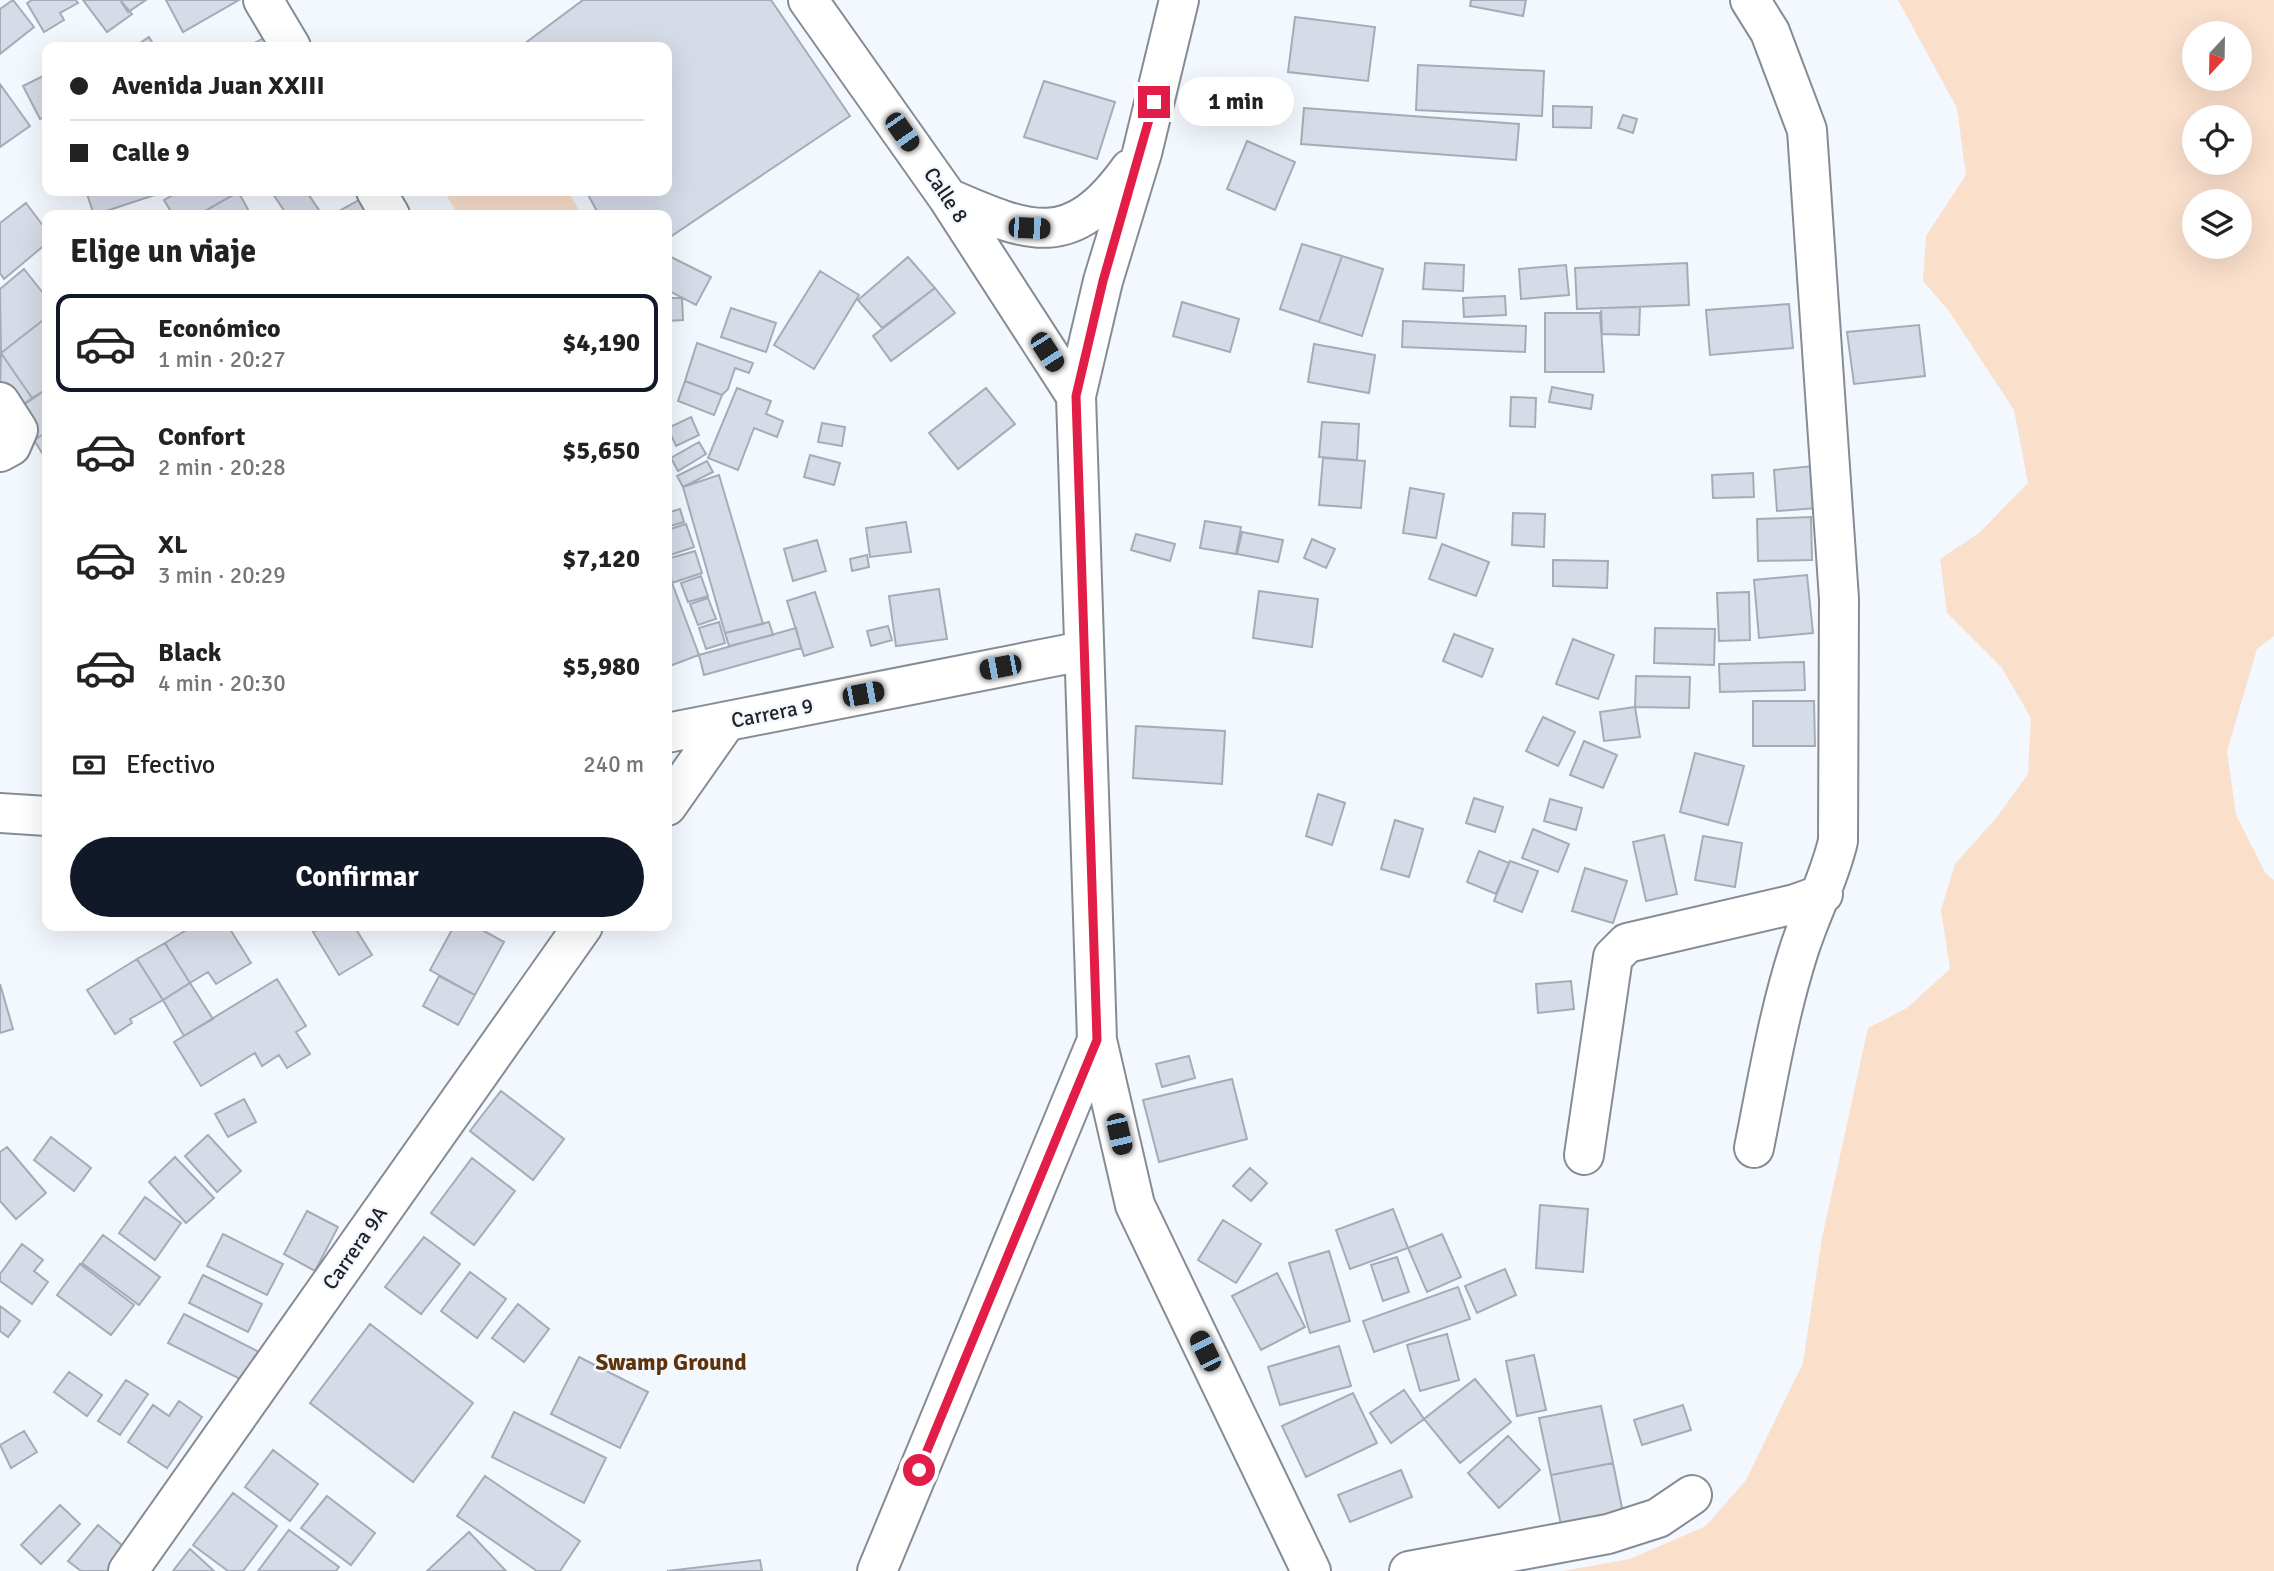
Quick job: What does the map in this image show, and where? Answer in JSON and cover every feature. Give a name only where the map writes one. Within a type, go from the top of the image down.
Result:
[{"type":"street","points":[[263,0],[288,42]]},
{"type":"street","name":"Calle 8","points":[[808,0],[948,198],[1076,396]]},
{"type":"street","points":[[1179,0],[1142,153],[1103,281],[1076,396],[1097,1040],[1135,1205],[1311,1571]]},
{"type":"street","points":[[1750,0],[1770,32],[1807,130],[1839,599],[1838,841],[1823,894],[1799,950],[1785,995],[1754,1148]]},
{"type":"street","points":[[948,198],[993,218],[1029,228],[1059,229],[1091,214],[1114,191],[1142,153]]},
{"type":"street","points":[[0,402],[18,430],[10,446],[0,452]]},
{"type":"street","name":"Carrera 9","points":[[672,732],[1083,651]]},
{"type":"street","points":[[672,799],[726,722]]},
{"type":"street","points":[[0,813],[42,816]]},
{"type":"street","points":[[1584,1155],[1613,957],[1627,943],[1795,904],[1823,894]]},
{"type":"street","name":"Carrera 9A","points":[[128,1571],[579,931]]},
{"type":"street","points":[[877,1571],[1097,1040]]},
{"type":"street","points":[[1409,1571],[1608,1534],[1658,1518],[1692,1495]]},
{"type":"shaded area","points":[[1898,0],[2274,0],[2274,636],[2257,649],[2227,751],[2236,815],[2266,874],[2274,880],[2274,1571],[1563,1571],[1630,1559],[1706,1526],[1746,1480],[1803,1363],[1822,1238],[1868,1028],[1907,1008],[1950,969],[1941,910],[1955,864],[1997,817],[2028,774],[2031,718],[2002,668],[1947,613],[1940,559],[1979,533],[2028,483],[2014,410],[1949,311],[1923,281],[1926,236],[1966,175],[1957,108]]},
{"type":"shaded area","points":[[447,196],[571,196],[579,210],[455,210]]},
{"type":"building","points":[[13,0],[34,27],[0,54],[0,9]]},
{"type":"building","points":[[32,0],[76,0],[78,3],[60,13],[64,20],[44,32],[27,3]]},
{"type":"building","points":[[83,0],[120,0],[132,14],[107,32]]},
{"type":"building","points":[[120,0],[146,0],[128,12]]},
{"type":"building","points":[[166,0],[239,0],[183,32]]},
{"type":"building","points":[[583,0],[771,0],[850,116],[672,236],[672,210],[596,210],[589,196],[672,196],[672,42],[527,42]]},
{"type":"building","points":[[1471,0],[1526,0],[1523,16],[1470,6]]},
{"type":"building","points":[[1295,17],[1375,27],[1368,81],[1288,72]]},
{"type":"building","points":[[266,37],[268,42],[256,42]]},
{"type":"building","points":[[1418,65],[1544,71],[1542,116],[1416,110]]},
{"type":"building","points":[[42,76],[40,119],[23,86]]},
{"type":"building","points":[[1044,81],[1115,102],[1097,159],[1024,137]]},
{"type":"building","points":[[0,84],[30,126],[0,147]]},
{"type":"building","points":[[1553,106],[1592,107],[1591,128],[1553,127]]},
{"type":"building","points":[[1304,108],[1519,124],[1516,160],[1301,144]]},
{"type":"building","points":[[1623,115],[1637,119],[1633,133],[1618,128]]},
{"type":"building","points":[[1247,141],[1295,162],[1275,210],[1227,189]]},
{"type":"building","points":[[88,196],[152,196],[109,210],[92,210]]},
{"type":"building","points":[[171,196],[231,196],[207,210],[170,210],[164,200]]},
{"type":"building","points":[[231,196],[241,196],[248,210],[207,210]]},
{"type":"building","points":[[274,196],[309,196],[319,210],[284,210]]},
{"type":"building","points":[[366,196],[374,210],[341,210]]},
{"type":"building","points":[[26,203],[42,224],[42,247],[4,279],[0,273],[0,223]]},
{"type":"building","points":[[1302,244],[1342,256],[1319,322],[1280,309]]},
{"type":"building","points":[[1342,256],[1383,269],[1362,336],[1319,322]]},
{"type":"building","points":[[908,257],[935,288],[882,328],[858,300]]},
{"type":"building","points":[[672,258],[711,277],[696,305],[672,293]]},
{"type":"building","points":[[1425,263],[1464,265],[1463,291],[1423,289]]},
{"type":"building","points":[[1687,263],[1689,305],[1577,309],[1575,268]]},
{"type":"building","points":[[1566,265],[1569,295],[1521,299],[1519,269]]},
{"type":"building","points":[[24,269],[42,292],[42,321],[1,353],[0,289]]},
{"type":"building","points":[[820,271],[859,295],[814,369],[774,345]]},
{"type":"building","points":[[935,288],[955,313],[891,361],[873,336]]},
{"type":"building","points":[[1505,296],[1506,315],[1464,317],[1463,298]]},
{"type":"building","points":[[672,298],[682,298],[683,320],[672,321]]},
{"type":"building","points":[[1182,302],[1239,319],[1230,352],[1173,336]]},
{"type":"building","points":[[1789,304],[1793,348],[1710,355],[1706,310]]},
{"type":"building","points":[[1640,307],[1639,335],[1602,334],[1601,308]]},
{"type":"building","points":[[731,308],[776,323],[766,352],[721,337]]},
{"type":"building","points":[[1545,313],[1600,313],[1604,372],[1545,372]]},
{"type":"building","points":[[42,321],[42,392],[32,398],[1,353]]},
{"type":"building","points":[[1403,321],[1526,326],[1525,352],[1402,347]]},
{"type":"building","points":[[1919,325],[1925,376],[1854,384],[1847,332]]},
{"type":"building","points":[[697,343],[753,363],[749,373],[735,368],[728,389],[722,395],[685,381]]},
{"type":"building","points":[[1314,344],[1375,355],[1369,393],[1308,382]]},
{"type":"building","points":[[1,353],[32,398],[13,412],[0,393]]},
{"type":"building","points":[[685,381],[722,395],[714,415],[678,401]]},
{"type":"building","points":[[1552,387],[1593,395],[1591,409],[1549,402]]},
{"type":"building","points":[[737,388],[771,401],[766,414],[783,421],[777,437],[754,428],[738,470],[708,458]]},
{"type":"building","points":[[986,388],[1015,424],[958,469],[929,433]]},
{"type":"building","points":[[42,392],[42,435],[34,440],[13,412]]},
{"type":"building","points":[[1511,397],[1536,398],[1535,427],[1510,426]]},
{"type":"building","points":[[691,417],[699,435],[676,446],[672,437],[672,426]]},
{"type":"building","points":[[1322,422],[1359,424],[1357,460],[1319,457]]},
{"type":"building","points":[[822,423],[845,427],[842,446],[818,442]]},
{"type":"building","points":[[42,435],[42,453],[34,440]]},
{"type":"building","points":[[699,442],[706,454],[678,471],[672,457]]},
{"type":"building","points":[[810,455],[840,463],[834,485],[804,477]]},
{"type":"building","points":[[1323,458],[1365,461],[1361,508],[1319,505]]},
{"type":"building","points":[[707,461],[713,472],[683,487],[677,476]]},
{"type":"building","points":[[1813,466],[1817,508],[1777,511],[1774,470]]},
{"type":"building","points":[[1753,473],[1754,497],[1713,498],[1712,475]]},
{"type":"building","points":[[719,475],[763,624],[725,633],[683,487]]},
{"type":"building","points":[[1410,488],[1444,494],[1436,538],[1403,533]]},
{"type":"building","points":[[680,509],[684,522],[672,526],[672,511]]},
{"type":"building","points":[[1513,513],[1545,514],[1544,547],[1512,545]]},
{"type":"building","points":[[1811,517],[1812,560],[1758,561],[1757,519]]},
{"type":"building","points":[[1205,521],[1241,527],[1236,554],[1200,548]]},
{"type":"building","points":[[906,522],[911,552],[870,557],[866,528]]},
{"type":"building","points":[[686,524],[694,547],[672,554],[672,528]]},
{"type":"building","points":[[1242,532],[1283,540],[1278,562],[1237,554]]},
{"type":"building","points":[[1136,534],[1175,544],[1170,561],[1131,550]]},
{"type":"building","points":[[1312,539],[1335,549],[1326,568],[1304,558]]},
{"type":"building","points":[[817,540],[826,571],[793,581],[784,549]]},
{"type":"building","points":[[1442,544],[1489,562],[1476,596],[1429,579]]},
{"type":"building","points":[[695,551],[702,573],[672,583],[672,558]]},
{"type":"building","points":[[867,555],[869,567],[852,571],[850,559]]},
{"type":"building","points":[[1553,560],[1608,561],[1607,588],[1553,586]]},
{"type":"building","points":[[1807,575],[1813,633],[1759,638],[1754,580]]},
{"type":"building","points":[[701,576],[708,596],[688,602],[681,583]]},
{"type":"building","points":[[672,583],[699,655],[672,665]]},
{"type":"building","points":[[939,589],[947,639],[896,646],[889,596]]},
{"type":"building","points":[[1259,591],[1318,599],[1312,647],[1253,638]]},
{"type":"building","points":[[815,592],[833,647],[804,656],[787,601]]},
{"type":"building","points":[[1749,592],[1750,640],[1719,641],[1717,593]]},
{"type":"building","points":[[708,598],[716,619],[698,625],[690,604]]},
{"type":"building","points":[[719,622],[725,643],[706,649],[699,628]]},
{"type":"building","points":[[769,622],[773,635],[729,646],[725,633]]},
{"type":"building","points":[[888,626],[892,640],[871,646],[867,631]]},
{"type":"building","points":[[796,628],[801,648],[704,675],[699,655]]},
{"type":"building","points":[[1655,628],[1715,629],[1714,665],[1654,663]]},
{"type":"building","points":[[1454,634],[1493,649],[1482,677],[1443,661]]},
{"type":"building","points":[[1573,639],[1614,655],[1598,699],[1556,684]]},
{"type":"building","points":[[1804,662],[1805,690],[1720,692],[1719,664]]},
{"type":"building","points":[[1636,676],[1690,677],[1689,708],[1635,707]]},
{"type":"building","points":[[1753,701],[1814,701],[1815,746],[1753,746]]},
{"type":"building","points":[[1635,707],[1640,737],[1604,741],[1600,712]]},
{"type":"building","points":[[1543,717],[1575,732],[1558,766],[1526,751]]},
{"type":"building","points":[[1136,726],[1225,731],[1222,784],[1133,778]]},
{"type":"building","points":[[1584,741],[1617,755],[1603,788],[1570,775]]},
{"type":"building","points":[[1695,753],[1744,766],[1728,825],[1680,812]]},
{"type":"building","points":[[1318,794],[1345,803],[1332,845],[1306,836]]},
{"type":"building","points":[[1474,798],[1503,807],[1495,832],[1466,823]]},
{"type":"building","points":[[1550,799],[1582,808],[1576,830],[1544,821]]},
{"type":"building","points":[[1395,820],[1423,829],[1409,877],[1381,869]]},
{"type":"building","points":[[1533,829],[1569,844],[1558,872],[1522,858]]},
{"type":"building","points":[[1664,835],[1677,894],[1646,901],[1633,842]]},
{"type":"building","points":[[1703,836],[1742,843],[1735,887],[1695,880]]},
{"type":"building","points":[[1479,851],[1509,863],[1496,894],[1467,882]]},
{"type":"building","points":[[1510,861],[1538,871],[1522,912],[1494,901]]},
{"type":"building","points":[[1585,868],[1627,881],[1613,923],[1572,911]]},
{"type":"building","points":[[185,931],[231,931],[251,963],[216,984],[208,972],[190,983],[165,943]]},
{"type":"building","points":[[357,931],[372,955],[339,975],[313,932]]},
{"type":"building","points":[[451,931],[484,931],[504,942],[475,995],[430,970]]},
{"type":"building","points":[[165,943],[190,983],[163,1000],[137,959]]},
{"type":"building","points":[[137,959],[163,1000],[130,1019],[132,1023],[115,1034],[87,990]]},
{"type":"building","points":[[439,976],[475,995],[458,1025],[423,1006]]},
{"type":"building","points":[[277,979],[306,1026],[296,1032],[310,1054],[287,1068],[279,1055],[262,1066],[255,1053],[201,1086],[174,1042]]},
{"type":"building","points":[[1571,981],[1574,1009],[1538,1013],[1536,984]]},
{"type":"building","points":[[190,983],[213,1019],[184,1036],[163,1000]]},
{"type":"building","points":[[0,984],[13,1029],[0,1033]]},
{"type":"building","points":[[1189,1056],[1195,1078],[1162,1087],[1156,1064]]},
{"type":"building","points":[[1232,1079],[1247,1139],[1159,1162],[1143,1100]]},
{"type":"building","points":[[501,1091],[564,1139],[533,1180],[470,1131]]},
{"type":"building","points":[[244,1099],[256,1122],[228,1137],[215,1114]]},
{"type":"building","points":[[208,1135],[241,1171],[217,1192],[185,1156]]},
{"type":"building","points":[[51,1137],[91,1168],[74,1191],[34,1160]]},
{"type":"building","points":[[7,1147],[46,1193],[16,1219],[0,1201],[0,1152]]},
{"type":"building","points":[[175,1157],[214,1198],[186,1223],[149,1182]]},
{"type":"building","points":[[472,1158],[515,1191],[474,1245],[431,1213]]},
{"type":"building","points":[[1250,1168],[1267,1183],[1251,1201],[1233,1186]]},
{"type":"building","points":[[145,1197],[181,1223],[155,1260],[119,1233]]},
{"type":"building","points":[[1540,1205],[1588,1209],[1583,1272],[1536,1268]]},
{"type":"building","points":[[1393,1209],[1408,1248],[1350,1269],[1336,1230]]},
{"type":"building","points":[[307,1211],[338,1227],[315,1271],[284,1254]]},
{"type":"building","points":[[1223,1220],[1261,1244],[1236,1283],[1198,1260]]},
{"type":"building","points":[[223,1234],[283,1264],[267,1295],[207,1266]]},
{"type":"building","points":[[1442,1234],[1461,1277],[1427,1292],[1408,1248]]},
{"type":"building","points":[[103,1235],[160,1277],[139,1305],[82,1263]]},
{"type":"building","points":[[424,1237],[460,1264],[421,1314],[385,1287]]},
{"type":"building","points":[[22,1244],[43,1260],[34,1271],[48,1282],[32,1304],[0,1281],[0,1274]]},
{"type":"building","points":[[1329,1251],[1350,1321],[1310,1333],[1289,1263]]},
{"type":"building","points":[[1397,1257],[1409,1292],[1383,1301],[1371,1265]]},
{"type":"building","points":[[80,1264],[134,1305],[111,1335],[57,1295]]},
{"type":"building","points":[[1505,1269],[1516,1295],[1477,1313],[1465,1286]]},
{"type":"building","points":[[470,1272],[506,1299],[477,1338],[441,1311]]},
{"type":"building","points":[[1277,1273],[1305,1327],[1261,1350],[1232,1296]]},
{"type":"building","points":[[203,1275],[262,1304],[248,1332],[189,1303]]},
{"type":"building","points":[[1458,1287],[1470,1319],[1374,1352],[1363,1321]]},
{"type":"building","points":[[518,1304],[549,1329],[524,1362],[492,1338]]},
{"type":"building","points":[[0,1306],[20,1321],[8,1337],[0,1331]]},
{"type":"building","points":[[184,1314],[263,1354],[248,1383],[168,1343]]},
{"type":"building","points":[[370,1324],[473,1403],[413,1482],[310,1403]]},
{"type":"building","points":[[1447,1334],[1459,1380],[1420,1391],[1407,1345]]},
{"type":"building","points":[[1339,1346],[1351,1386],[1280,1405],[1268,1367]]},
{"type":"building","points":[[1534,1355],[1546,1410],[1517,1416],[1506,1361]]},
{"type":"building","points":[[579,1357],[648,1392],[620,1448],[551,1414]]},
{"type":"building","points":[[69,1372],[102,1395],[87,1416],[54,1392]]},
{"type":"building","points":[[1475,1379],[1511,1422],[1460,1463],[1424,1419]]},
{"type":"building","points":[[126,1380],[148,1394],[120,1435],[98,1421]]},
{"type":"building","points":[[1404,1390],[1424,1419],[1391,1443],[1370,1413]]},
{"type":"building","points":[[1353,1393],[1377,1443],[1306,1477],[1282,1426]]},
{"type":"building","points":[[179,1401],[202,1417],[167,1468],[128,1442],[153,1405],[169,1416]]},
{"type":"building","points":[[1683,1405],[1691,1430],[1642,1445],[1634,1420]]},
{"type":"building","points":[[1601,1406],[1613,1463],[1551,1475],[1539,1418]]},
{"type":"building","points":[[514,1412],[606,1458],[584,1503],[492,1457]]},
{"type":"building","points":[[24,1431],[37,1452],[11,1468],[0,1445]]},
{"type":"building","points":[[1508,1436],[1540,1470],[1499,1508],[1468,1473]]},
{"type":"building","points":[[273,1450],[318,1484],[290,1521],[245,1487]]},
{"type":"building","points":[[1613,1463],[1624,1518],[1562,1530],[1551,1475]]},
{"type":"building","points":[[1401,1470],[1412,1497],[1350,1522],[1338,1495]]},
{"type":"building","points":[[485,1476],[580,1541],[560,1571],[537,1571],[457,1516]]},
{"type":"building","points":[[233,1493],[277,1526],[243,1571],[228,1571],[193,1545]]},
{"type":"building","points":[[327,1496],[375,1533],[351,1565],[301,1528]]},
{"type":"building","points":[[60,1505],[80,1524],[41,1564],[21,1545]]},
{"type":"building","points":[[98,1525],[129,1551],[112,1571],[81,1571],[68,1561]]},
{"type":"building","points":[[289,1530],[339,1567],[336,1571],[258,1571]]},
{"type":"building","points":[[469,1532],[506,1571],[427,1571]]},
{"type":"building","points":[[190,1549],[214,1571],[173,1571]]},
{"type":"building","points":[[760,1560],[762,1571],[667,1571]]},
{"type":"district","name":"Swamp Ground","points":[[671,1362]]},
{"type":"route","points":[[919,1470],[1097,1040],[1076,396],[1103,281],[1142,153],[1154,102]]}]
